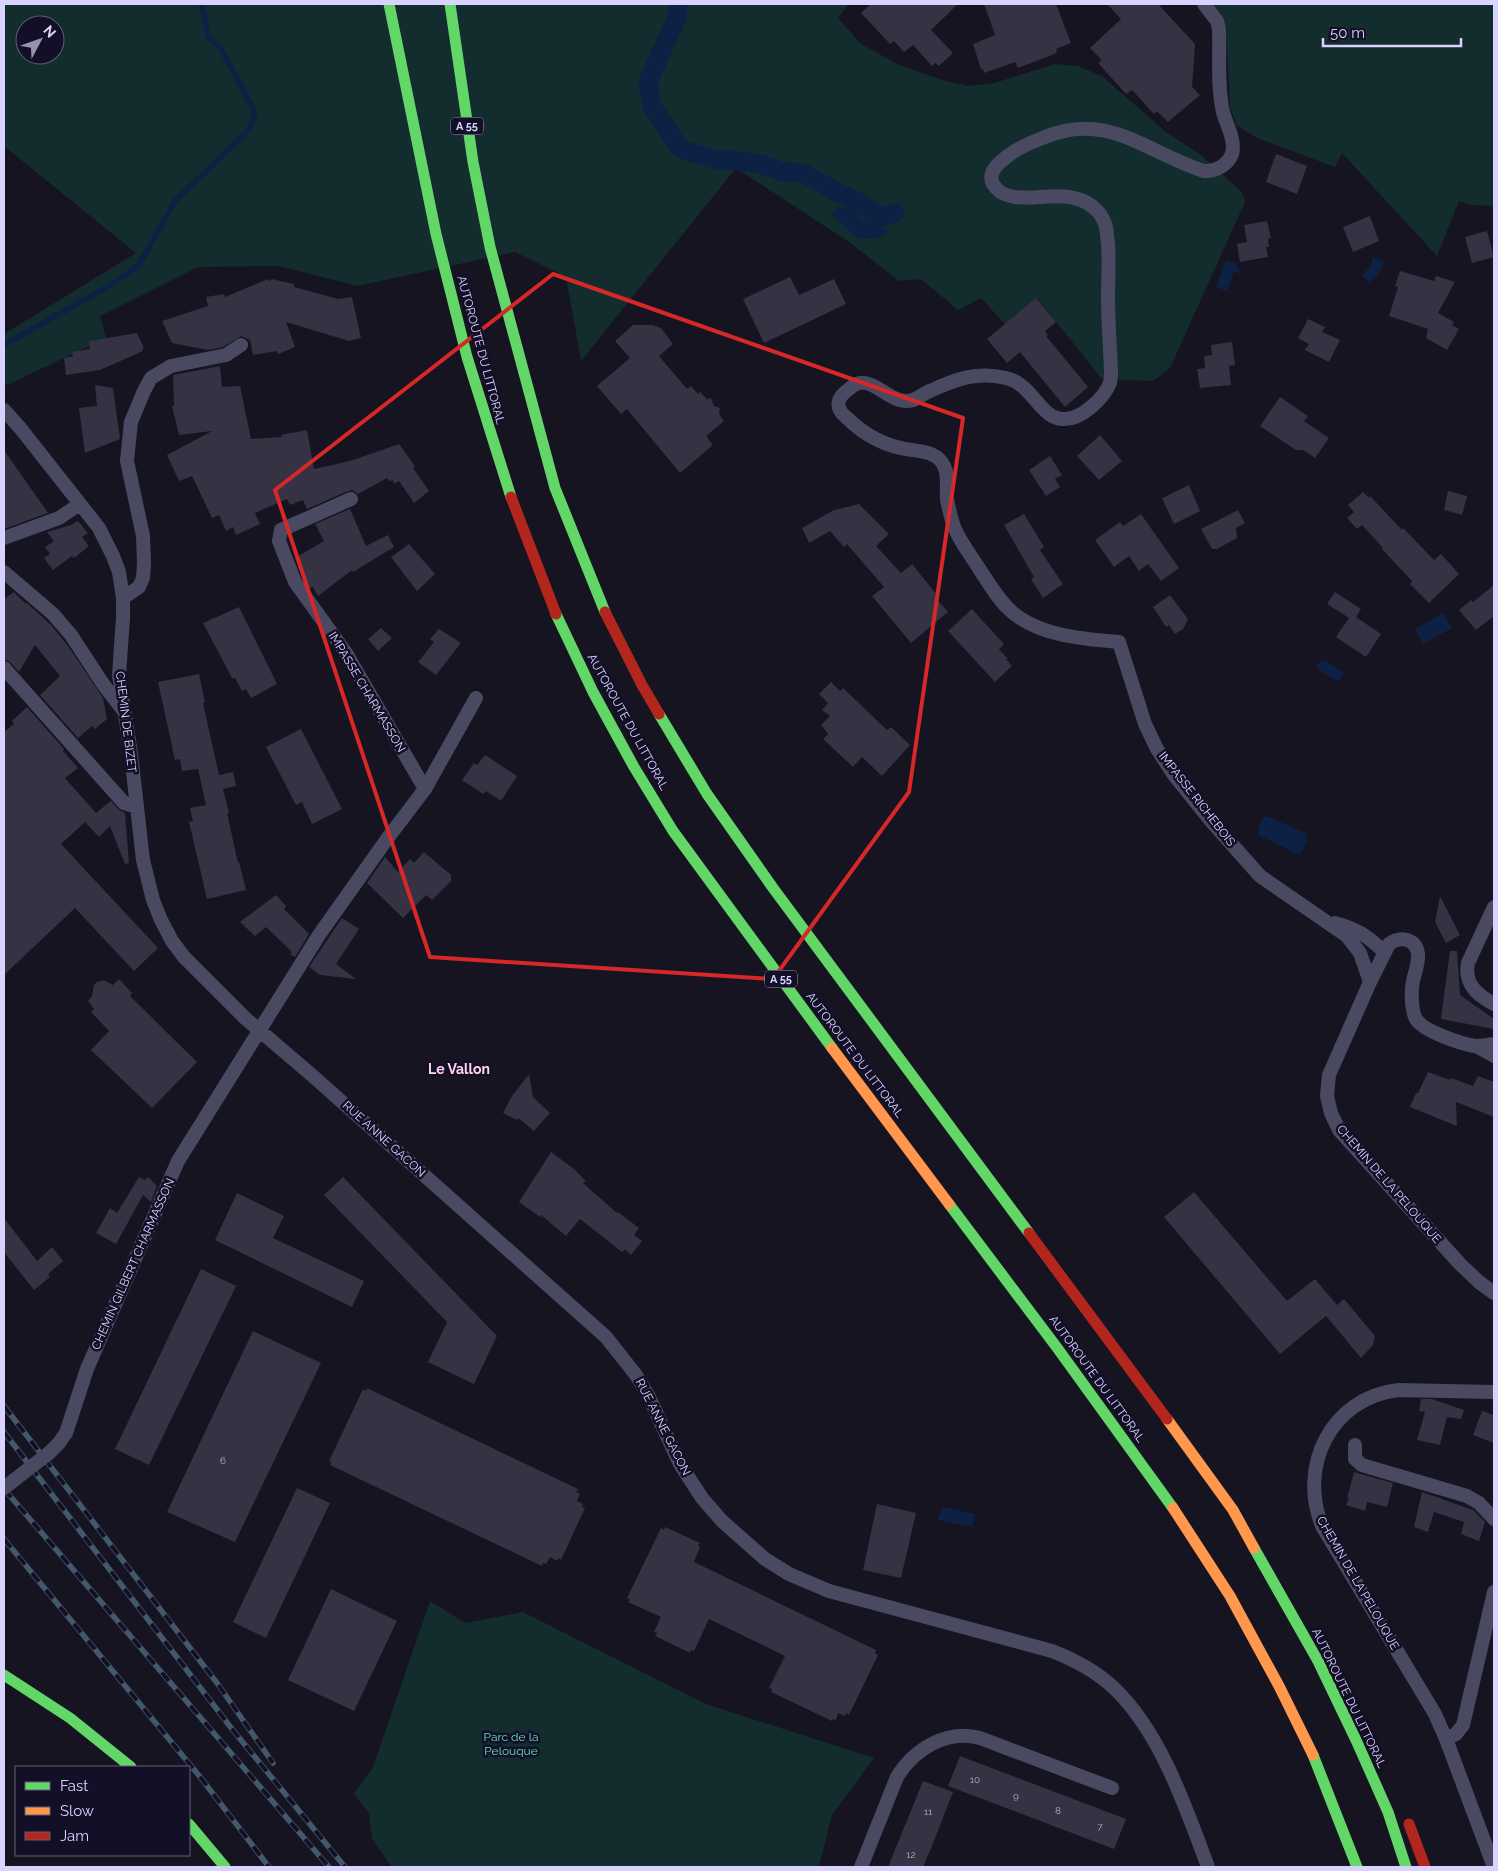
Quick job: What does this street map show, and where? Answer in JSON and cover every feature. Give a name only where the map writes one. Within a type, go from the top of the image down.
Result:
[{"type":"main road","name":"AUTOROUTE DU LITTORAL","points":[[389,4],[436,234],[467,357],[505,482],[558,620],[593,692],[634,767],[673,831],[1162,1490],[1230,1596],[1279,1686],[1317,1764],[1357,1867]]},
{"type":"main road","name":"AUTOROUTE DU LITTORAL","points":[[450,4],[473,162],[490,247],[555,488],[600,602],[634,668],[707,794],[773,888],[1192,1452],[1233,1510],[1331,1687],[1388,1812],[1406,1867]]},
{"type":"main road","points":[[1233,1510],[1325,1654],[1347,1695]]},
{"type":"main road","points":[[4,1674],[48,1703],[130,1766]]},
{"type":"main road","points":[[1405,1814],[1426,1867]]},
{"type":"main road","points":[[190,1825],[225,1867]]},
{"type":"street","name":"IMPASSE RICHEBOIS","points":[[1204,4],[1217,21],[1219,30],[1223,110],[1232,142],[1232,154],[1226,163],[1211,171],[1204,171],[1130,137],[1083,128],[1065,130],[1048,135],[1025,146],[1000,161],[994,168],[991,176],[992,183],[998,190],[1007,195],[1018,198],[1068,196],[1080,198],[1092,204],[1102,216],[1107,235],[1110,383],[1096,403],[1074,418],[1063,420],[1052,416],[1041,407],[1027,388],[1017,381],[977,374],[939,386],[913,400],[905,401],[896,400],[867,382],[858,383],[852,386],[839,400],[839,408],[842,414],[852,423],[872,437],[894,447],[926,452],[938,457],[945,467],[947,498],[955,529],[999,599],[1012,613],[1029,624],[1052,632],[1120,642],[1145,724],[1157,749],[1174,774],[1212,822],[1260,876],[1347,936],[1360,954],[1370,982]]},
{"type":"street","points":[[123,598],[139,587],[143,578],[142,536],[127,461],[131,422],[144,391],[151,378],[171,366],[226,355],[241,346]]},
{"type":"street","name":"CHEMIN DE BIZET","points":[[4,410],[21,428],[108,542],[119,572],[123,598],[119,675],[147,881],[161,920],[172,941],[184,957],[260,1031]]},
{"type":"street","name":"IMPASSE CHARMASSON","points":[[350,499],[281,530],[279,541],[295,582],[346,653],[425,789]]},
{"type":"street","points":[[4,538],[58,518],[80,504]]},
{"type":"street","points":[[4,572],[52,614],[124,710]]},
{"type":"street","points":[[4,668],[124,803],[137,807]]},
{"type":"street","name":"CHEMIN GILBERT CHARMASSON","points":[[4,1488],[49,1453],[66,1433],[87,1369],[178,1161],[319,935],[425,789],[476,698]]},
{"type":"street","points":[[1494,907],[1466,971],[1475,991],[1494,1004]]},
{"type":"street","name":"IMPASSE RICHEBOIS","points":[[1326,922],[1354,928],[1371,939],[1384,952]]},
{"type":"street","name":"CHEMIN DE LA PELOUQUE","points":[[1476,1046],[1432,1032],[1416,1020],[1413,1011],[1413,983],[1418,953],[1413,943],[1403,938],[1394,940],[1388,944],[1384,952],[1329,1075],[1327,1096],[1331,1113],[1339,1130],[1453,1257],[1494,1293]]},
{"type":"street","name":"RUE ANNE GACON","points":[[260,1031],[606,1337],[636,1375],[648,1395],[680,1464],[696,1490],[722,1521],[765,1559],[790,1574],[829,1591],[1052,1651],[1077,1662],[1097,1674],[1114,1688],[1139,1718],[1170,1772],[1184,1801],[1208,1867]]},
{"type":"street","points":[[1476,1046],[1494,1044]]},
{"type":"street","points":[[1476,1046],[1494,1056]]},
{"type":"street","name":"CHEMIN DE LA PELOUQUE","points":[[1494,1392],[1398,1390],[1370,1396],[1347,1412],[1329,1433],[1318,1458],[1315,1472],[1314,1500],[1322,1526],[1420,1688],[1446,1739],[1494,1867]]},
{"type":"street","points":[[1355,1446],[1355,1459],[1362,1465],[1467,1496],[1479,1503],[1494,1519]]},
{"type":"street","points":[[1446,1739],[1460,1730],[1463,1725],[1494,1592]]},
{"type":"street","points":[[860,1867],[897,1777],[905,1763],[916,1753],[942,1739],[971,1735],[1112,1788]]},
{"type":"highlighted area","points":[[553,274],[963,418],[909,792],[773,979],[430,957],[275,490]]},
{"type":"green space","points":[[4,4],[849,4],[838,18],[860,43],[897,64],[942,80],[968,86],[994,83],[1055,64],[1078,66],[1102,76],[1166,132],[1201,155],[1242,192],[1245,202],[1170,368],[1153,381],[1102,379],[1037,298],[1005,324],[981,298],[958,310],[921,279],[899,281],[849,242],[736,168],[581,361],[566,277],[515,252],[357,286],[279,266],[198,267],[100,316],[106,338],[7,385],[4,381],[4,334],[136,253],[4,146]]},
{"type":"green space","points":[[1212,4],[1494,4],[1494,206],[1471,205],[1459,201],[1437,256],[1342,153],[1335,167],[1257,138],[1236,125],[1230,107],[1226,27],[1221,14]]},
{"type":"green space","name":"Parc de la Pelouque","points":[[430,1601],[466,1623],[523,1612],[706,1704],[874,1758],[832,1815],[819,1867],[392,1867],[372,1839],[369,1813],[354,1794],[373,1767]]},
{"type":"water","points":[[850,206],[863,220],[885,228],[887,234],[870,239],[851,233],[832,213],[836,208]]},
{"type":"water","points":[[1373,257],[1384,261],[1379,274],[1369,283],[1362,275],[1370,267]]},
{"type":"water","points":[[1226,260],[1237,264],[1240,273],[1234,272],[1227,291],[1216,287]]},
{"type":"water","points":[[1443,613],[1452,628],[1423,644],[1415,629]]},
{"type":"water","points":[[1324,660],[1344,673],[1338,682],[1318,669],[1317,665],[1320,661]]},
{"type":"water","points":[[1266,816],[1306,833],[1307,839],[1302,852],[1297,854],[1258,835],[1262,820]]},
{"type":"water","points":[[942,1507],[975,1514],[972,1527],[938,1520]]},
{"type":"building","points":[[871,4],[958,4],[931,30],[953,53],[939,66],[935,63],[932,66],[913,45],[904,52],[894,41],[890,44],[861,13]]},
{"type":"building","points":[[984,4],[1056,4],[1071,43],[1056,49],[1057,53],[1018,68],[1015,62],[984,73],[973,44],[995,35]]},
{"type":"building","points":[[1107,4],[1158,4],[1195,44],[1192,87],[1200,95],[1168,122],[1157,111],[1154,114],[1132,90],[1126,94],[1098,63],[1102,60],[1090,48],[1121,19]]},
{"type":"building","points":[[1276,154],[1307,166],[1297,194],[1266,182]]},
{"type":"building","points":[[1370,216],[1379,241],[1353,252],[1343,227]]},
{"type":"building","points":[[1267,221],[1271,238],[1268,239],[1269,247],[1266,247],[1268,257],[1240,262],[1237,244],[1247,242],[1244,225]]},
{"type":"building","points":[[1487,231],[1494,257],[1472,263],[1465,237]]},
{"type":"building","points":[[1400,271],[1434,281],[1436,276],[1455,282],[1438,313],[1454,322],[1452,325],[1459,329],[1447,350],[1426,338],[1428,329],[1389,316],[1398,287],[1395,286]]},
{"type":"building","points":[[790,277],[799,295],[834,279],[846,304],[764,343],[743,299]]},
{"type":"building","points":[[268,279],[269,281],[272,279],[294,284],[294,287],[338,299],[352,297],[361,338],[349,341],[286,322],[295,347],[278,354],[277,351],[253,355],[250,340],[241,336],[223,347],[208,350],[172,343],[162,321],[208,306],[206,297],[224,294],[225,297]]},
{"type":"building","points":[[1036,298],[1056,322],[1045,331],[1048,335],[1046,336],[1088,387],[1065,407],[1020,352],[1007,363],[987,339]]},
{"type":"building","points":[[1308,319],[1325,327],[1322,332],[1340,340],[1329,362],[1305,350],[1309,344],[1298,338]]},
{"type":"building","points":[[633,325],[653,325],[661,328],[673,344],[659,356],[687,389],[691,386],[698,394],[700,392],[707,399],[711,398],[714,406],[720,408],[719,414],[724,421],[706,436],[713,445],[680,473],[627,409],[621,414],[597,386],[630,358],[615,341]]},
{"type":"building","points":[[137,333],[144,348],[142,349],[143,351],[100,370],[66,375],[64,358],[73,356],[72,352],[90,349],[89,341]]},
{"type":"building","points":[[1232,342],[1235,365],[1229,366],[1231,385],[1200,388],[1197,369],[1205,368],[1204,356],[1212,355],[1211,345]]},
{"type":"building","points":[[220,366],[222,387],[240,386],[251,439],[282,437],[281,435],[307,430],[314,469],[350,461],[399,444],[415,466],[413,468],[429,491],[414,503],[399,481],[394,484],[393,480],[389,481],[387,478],[358,494],[352,490],[348,491],[307,509],[303,500],[290,505],[287,499],[255,513],[260,524],[236,535],[233,527],[226,531],[219,515],[212,518],[192,476],[179,481],[167,455],[212,431],[179,435],[172,406],[174,406],[173,375]]},
{"type":"building","points":[[95,385],[113,388],[120,439],[85,453],[79,408],[97,406]]},
{"type":"building","points":[[1280,397],[1308,416],[1304,421],[1329,438],[1315,458],[1303,450],[1296,450],[1260,426]]},
{"type":"building","points":[[1100,435],[1122,461],[1099,480],[1077,456]]},
{"type":"building","points":[[4,450],[48,513],[4,529]]},
{"type":"building","points":[[1050,456],[1062,475],[1055,479],[1060,487],[1046,496],[1029,470]]},
{"type":"building","points":[[1189,485],[1200,511],[1174,524],[1162,498]]},
{"type":"building","points":[[1448,491],[1467,496],[1462,515],[1444,510]]},
{"type":"building","points":[[1363,492],[1369,498],[1370,496],[1434,560],[1441,554],[1459,574],[1429,603],[1410,584],[1412,581],[1362,525],[1357,529],[1347,518],[1354,512],[1348,505]]},
{"type":"building","points":[[859,504],[889,534],[876,546],[901,573],[912,564],[948,612],[911,643],[872,596],[884,587],[847,544],[844,547],[830,531],[809,543],[802,528],[834,510]]},
{"type":"building","points":[[350,509],[366,546],[388,535],[394,547],[353,572],[352,570],[318,596],[313,587],[310,588],[303,578],[295,558],[324,541],[315,524]]},
{"type":"building","points":[[1238,510],[1245,523],[1236,528],[1237,538],[1217,549],[1212,549],[1201,529]]},
{"type":"building","points":[[1024,514],[1044,547],[1040,550],[1063,584],[1043,598],[1031,579],[1034,577],[1004,525]]},
{"type":"building","points":[[1141,514],[1179,568],[1161,581],[1148,564],[1139,571],[1129,556],[1114,567],[1095,540],[1120,522],[1123,526]]},
{"type":"building","points":[[78,521],[88,533],[82,537],[89,546],[74,558],[72,556],[53,570],[44,558],[50,554],[45,547],[54,541],[47,532]]},
{"type":"building","points":[[409,544],[435,574],[417,591],[391,557]]},
{"type":"building","points":[[1494,585],[1494,616],[1476,630],[1459,610],[1471,600],[1473,602]]},
{"type":"building","points":[[14,592],[52,626],[103,698],[107,719],[95,729],[92,726],[78,738],[40,695],[60,676],[35,645],[19,672],[10,662],[4,659],[4,599]]},
{"type":"building","points":[[1335,592],[1361,609],[1356,617],[1381,634],[1366,657],[1336,637],[1349,618],[1327,604]]},
{"type":"building","points":[[1170,595],[1188,619],[1183,629],[1175,634],[1169,625],[1166,627],[1153,607]]},
{"type":"building","points":[[239,607],[277,684],[251,698],[246,689],[242,691],[235,678],[232,678],[203,623]]},
{"type":"building","points":[[972,609],[1004,644],[999,649],[1012,666],[995,682],[948,631]]},
{"type":"building","points":[[381,628],[392,638],[378,651],[368,639]]},
{"type":"building","points":[[439,629],[461,643],[436,675],[418,662],[434,642],[430,639]]},
{"type":"building","points":[[199,674],[205,703],[203,703],[219,775],[233,772],[236,786],[223,789],[238,863],[246,890],[207,899],[189,822],[193,821],[190,808],[206,805],[198,769],[182,771],[180,759],[175,760],[158,682]]},
{"type":"building","points":[[831,682],[840,691],[843,688],[887,730],[891,727],[910,745],[882,776],[862,757],[853,767],[823,739],[828,734],[821,725],[830,716],[822,710],[828,703],[819,694]]},
{"type":"building","points":[[27,707],[78,768],[65,778],[96,813],[111,801],[118,809],[125,813],[129,863],[125,864],[110,826],[99,837],[85,822],[61,844],[158,948],[134,971],[75,908],[4,975],[4,732],[14,724],[12,721]]},
{"type":"building","points":[[301,729],[342,809],[312,824],[302,802],[296,805],[266,747]]},
{"type":"building","points":[[485,755],[517,776],[501,801],[486,791],[483,794],[462,780],[474,763],[477,765]]},
{"type":"building","points":[[424,852],[451,875],[451,881],[432,900],[426,895],[403,918],[367,883],[385,857],[398,872],[410,859],[414,863]]},
{"type":"building","points":[[276,895],[286,906],[284,909],[309,934],[295,957],[290,954],[292,952],[266,927],[255,936],[240,922]]},
{"type":"building","points":[[1440,896],[1460,935],[1446,943],[1435,922]]},
{"type":"building","points":[[342,918],[359,929],[336,964],[356,979],[320,975],[309,967]]},
{"type":"building","points":[[1450,951],[1457,951],[1460,995],[1494,1019],[1494,1029],[1441,1019]]},
{"type":"building","points":[[119,979],[132,993],[130,996],[197,1062],[152,1108],[91,1050],[109,1031],[91,1012],[94,1009],[88,1001],[92,996],[94,985],[104,980],[113,985]]},
{"type":"building","points":[[1428,1072],[1473,1086],[1478,1076],[1494,1082],[1494,1117],[1456,1102],[1457,1126],[1410,1107]]},
{"type":"building","points":[[529,1074],[533,1097],[550,1113],[534,1131],[518,1118],[517,1120],[503,1113],[512,1096]]},
{"type":"building","points":[[551,1152],[574,1169],[586,1181],[583,1183],[617,1213],[639,1228],[634,1235],[642,1241],[631,1255],[625,1249],[622,1252],[580,1219],[566,1236],[541,1215],[540,1217],[519,1202]]},
{"type":"building","points":[[139,1177],[145,1180],[148,1177],[157,1186],[151,1202],[143,1195],[116,1244],[96,1233],[110,1208],[117,1213]]},
{"type":"building","points":[[343,1177],[497,1336],[474,1384],[428,1362],[447,1322],[324,1195]]},
{"type":"building","points":[[1194,1192],[1287,1301],[1315,1279],[1337,1305],[1344,1299],[1375,1336],[1373,1345],[1361,1358],[1326,1316],[1280,1354],[1164,1217]]},
{"type":"building","points":[[237,1193],[284,1216],[273,1238],[364,1281],[352,1307],[215,1240]]},
{"type":"building","points":[[4,1218],[37,1261],[52,1247],[63,1261],[48,1274],[50,1277],[34,1290],[4,1252]]},
{"type":"building","points":[[201,1269],[236,1286],[149,1465],[115,1449]]},
{"type":"building","points":[[253,1331],[321,1363],[235,1542],[167,1512]]},
{"type":"building","points":[[367,1388],[578,1489],[576,1492],[580,1494],[577,1501],[583,1504],[582,1507],[585,1508],[561,1560],[558,1558],[557,1561],[550,1557],[546,1564],[543,1563],[542,1566],[330,1465],[332,1462],[329,1461],[363,1389],[366,1391]]},
{"type":"building","points":[[1421,1399],[1432,1399],[1464,1410],[1461,1419],[1447,1417],[1440,1445],[1417,1440],[1425,1412],[1419,1411]]},
{"type":"building","points":[[1482,1411],[1494,1415],[1494,1443],[1473,1435]]},
{"type":"building","points":[[1354,1472],[1393,1483],[1387,1507],[1367,1502],[1365,1511],[1346,1505]]},
{"type":"building","points":[[297,1488],[330,1503],[266,1638],[233,1622]]},
{"type":"building","points":[[1422,1492],[1473,1510],[1485,1522],[1479,1541],[1461,1534],[1464,1522],[1434,1512],[1428,1532],[1414,1527]]},
{"type":"building","points":[[877,1504],[916,1513],[901,1578],[863,1570]]},
{"type":"building","points":[[665,1527],[700,1543],[694,1562],[876,1650],[875,1653],[878,1655],[849,1715],[846,1713],[845,1716],[838,1713],[836,1720],[833,1719],[832,1721],[771,1692],[772,1689],[769,1688],[785,1656],[709,1619],[694,1651],[691,1650],[690,1653],[655,1636],[657,1633],[654,1632],[661,1617],[628,1602],[630,1600],[627,1598],[661,1528],[664,1530]]},
{"type":"building","points":[[331,1589],[397,1621],[354,1711],[288,1680]]},
{"type":"building","points":[[960,1756],[1126,1819],[1114,1849],[948,1786]]},
{"type":"building","points":[[923,1781],[953,1792],[934,1841],[923,1867],[888,1867]]},
{"type":"waterway","points":[[4,345],[111,285],[138,266],[176,200],[249,130],[255,112],[220,47],[208,36],[202,4]]},
{"type":"waterway","points":[[678,4],[677,17],[650,77],[648,86],[652,106],[678,146],[686,151],[717,160],[761,164],[782,172],[807,175],[836,192],[855,200],[880,217],[895,213]]},
{"type":"railway","points":[[4,1406],[217,1683],[273,1763]]},
{"type":"railway","points":[[4,1432],[232,1729],[345,1867]]},
{"type":"railway","points":[[4,1489],[329,1867]]},
{"type":"railway","points":[[4,1539],[201,1778],[269,1867]]},
{"type":"traffic: fast","points":[[389,4],[436,234],[467,357],[511,497]]},
{"type":"traffic: fast","points":[[450,4],[473,162],[490,247],[555,488],[605,612]]},
{"type":"traffic: fast","points":[[556,614],[593,692],[634,767],[673,831],[832,1048]]},
{"type":"traffic: fast","points":[[659,714],[707,794],[773,888],[1029,1233]]},
{"type":"traffic: fast","points":[[949,1204],[1058,1349],[1173,1508]]},
{"type":"traffic: fast","points":[[1254,1548],[1318,1661],[1356,1740],[1388,1812],[1406,1867]]},
{"type":"traffic: fast","points":[[4,1675],[70,1718],[130,1766]]},
{"type":"traffic: fast","points":[[1313,1755],[1357,1867]]},
{"type":"traffic: fast","points":[[190,1825],[225,1867]]},
{"type":"traffic: slow","points":[[832,1048],[949,1204]]},
{"type":"traffic: slow","points":[[1167,1419],[1233,1510],[1254,1548]]},
{"type":"traffic: slow","points":[[1173,1508],[1230,1596],[1279,1686],[1313,1755]]},
{"type":"traffic: jam","points":[[511,497],[556,614]]},
{"type":"traffic: jam","points":[[605,612],[659,714]]},
{"type":"traffic: jam","points":[[1029,1233],[1167,1419]]},
{"type":"traffic: jam","points":[[1409,1824],[1425,1867]]},
{"type":"district","name":"Le Vallon","points":[[459,1069]]}]
